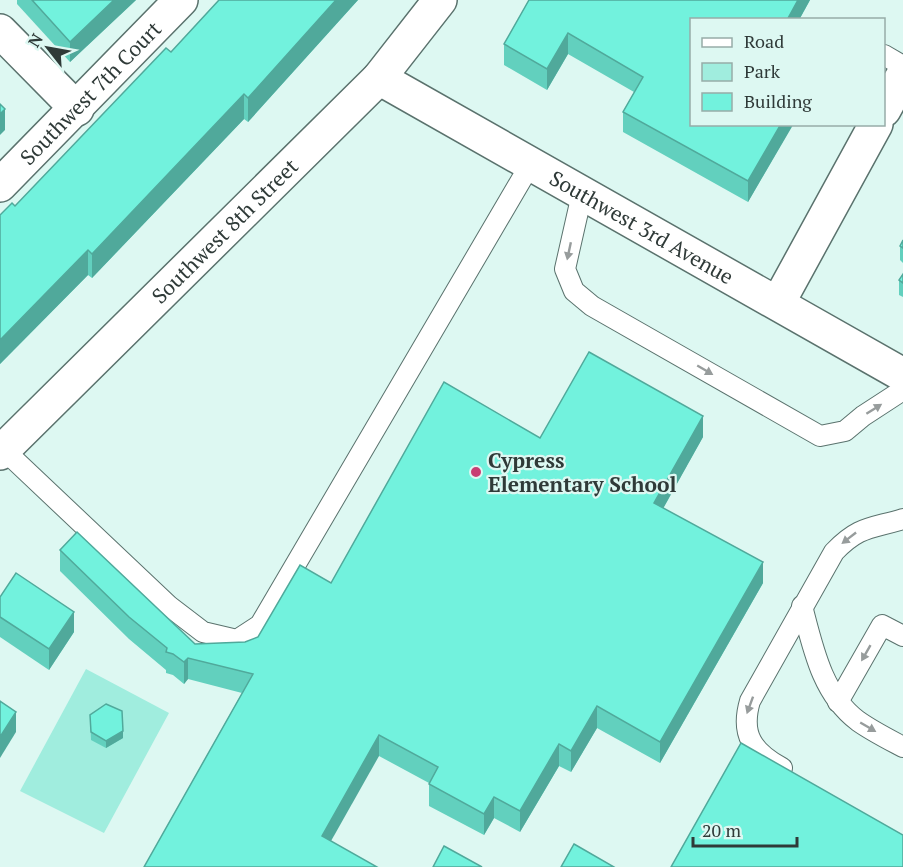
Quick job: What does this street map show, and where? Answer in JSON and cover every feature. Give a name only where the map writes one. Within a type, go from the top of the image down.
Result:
[{"type":"street","name":"Southwest 7th Court","points":[[0,185],[77,109],[181,0]]},
{"type":"street","name":"Southwest 8th Street","points":[[2,452],[379,78],[441,0]]},
{"type":"street","points":[[0,31],[77,109]]},
{"type":"street","points":[[885,108],[903,75]]},
{"type":"street","name":"Southwest 3rd Avenue","points":[[379,78],[903,375]]},
{"type":"street","points":[[778,303],[875,126]]},
{"type":"lane","points":[[885,56],[903,66]]},
{"type":"lane","points":[[2,452],[168,606],[203,632],[237,640],[260,625],[530,165]]},
{"type":"lane","points":[[582,194],[566,269],[574,291],[592,306],[820,436],[845,431],[863,416],[903,390]]},
{"type":"lane","points":[[799,779],[760,755],[753,746],[747,731],[746,714],[750,701],[834,552],[849,536],[863,529],[903,519]]},
{"type":"lane","points":[[802,606],[815,654],[830,691],[859,722],[903,747]]},
{"type":"lane","points":[[838,702],[882,625],[903,636]]},
{"type":"green space","points":[[86,669],[169,713],[104,833],[20,791]]},
{"type":"building","points":[[32,0],[114,0],[70,42]]},
{"type":"building","points":[[219,0],[336,0],[248,98],[244,94],[92,254],[88,250],[0,340],[0,215],[12,203],[15,206],[166,48],[171,52]]},
{"type":"building","points":[[529,0],[798,0],[788,18],[690,18],[690,126],[780,126],[748,181],[623,112],[643,77],[568,33],[547,69],[504,44]]},
{"type":"building","points":[[0,104],[5,109],[0,114]]},
{"type":"building","points":[[589,352],[703,416],[654,503],[763,562],[660,742],[597,706],[571,751],[559,744],[520,811],[494,797],[484,814],[429,784],[438,767],[379,735],[322,836],[377,867],[144,867],[253,674],[188,658],[184,662],[166,652],[167,648],[129,617],[60,550],[77,532],[195,644],[245,642],[258,637],[300,565],[331,583],[444,382],[540,438]]},
{"type":"building","points":[[16,573],[74,612],[49,649],[0,617],[0,597]]},
{"type":"building","points":[[0,701],[16,712],[0,737]]},
{"type":"building","points":[[106,704],[122,711],[123,731],[106,741],[91,732],[90,715]]},
{"type":"building","points":[[741,743],[903,835],[903,867],[671,867]]},
{"type":"building","points":[[574,844],[614,867],[561,867]]},
{"type":"building","points":[[444,846],[482,867],[433,867]]},
{"type":"place","name":"Cypress Elementary School","points":[[476,472]]}]
